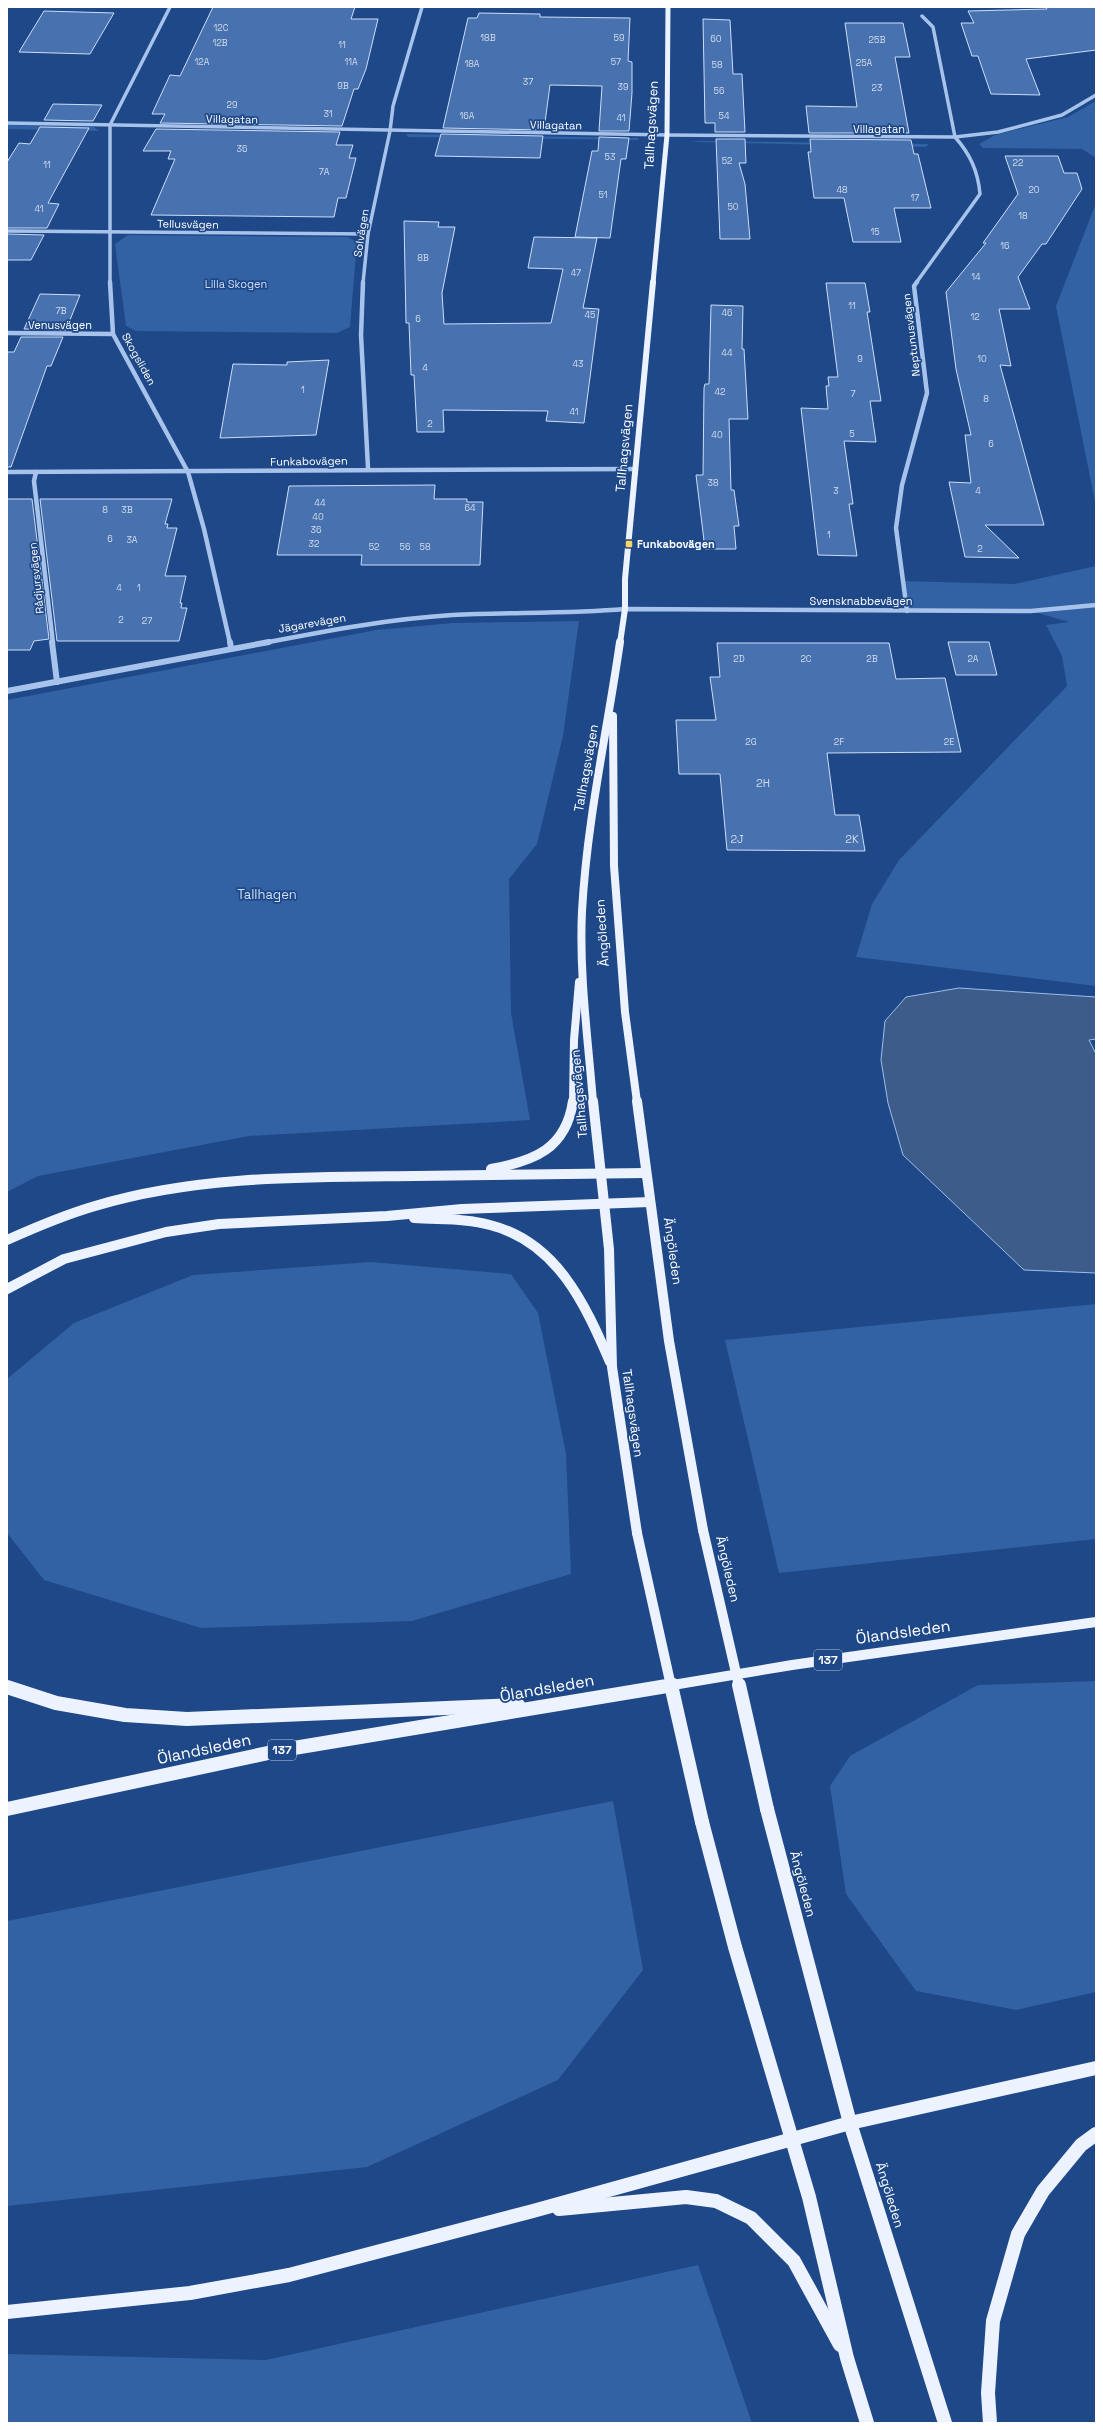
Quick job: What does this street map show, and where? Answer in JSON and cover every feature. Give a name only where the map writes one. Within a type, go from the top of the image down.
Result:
[{"type":"main road","name":"Tallhagsvägen","points":[[668,7],[667,135],[625,579],[625,609],[612,698],[596,781],[582,911],[582,961],[612,1299],[612,1367],[637,1533],[702,1822],[735,1947],[791,2140]]},
{"type":"main road","name":"Ängöleden","points":[[612,698],[615,786],[614,866],[618,947],[634,1088],[669,1341],[703,1530],[767,1809],[850,2123],[945,2423]]},
{"type":"main road","points":[[437,1175],[470,1172],[522,1162],[540,1155],[554,1145],[561,1135],[572,1106],[574,1088],[574,1041],[582,961]]},
{"type":"main road","points":[[7,1240],[66,1214],[120,1200],[185,1189],[257,1180],[437,1175],[646,1172]]},
{"type":"main road","points":[[7,1289],[64,1259],[166,1232],[226,1224],[386,1216],[462,1209],[650,1202]]},
{"type":"main road","points":[[386,1216],[490,1225],[520,1236],[543,1251],[569,1280],[590,1312],[612,1367]]},
{"type":"main road","name":"Ölandsleden","points":[[7,1809],[282,1750],[792,1664],[1096,1622]]},
{"type":"main road","points":[[7,1687],[64,1704],[126,1715],[187,1719],[560,1703]]},
{"type":"main road","points":[[7,2312],[190,2294],[289,2275],[533,2211],[850,2123],[1096,2068]]},
{"type":"main road","points":[[990,2423],[988,2393],[993,2321],[1018,2234],[1043,2191],[1080,2145],[1096,2134]]},
{"type":"main road","points":[[791,2140],[809,2197],[847,2358],[868,2423]]},
{"type":"main road","points":[[533,2211],[686,2197],[716,2201],[751,2218],[794,2261],[847,2358]]},
{"type":"street","name":"Skogsliden","points":[[170,7],[110,125],[109,232],[110,299],[113,334],[188,472],[204,529],[231,648]]},
{"type":"street","name":"Solvägen","points":[[368,468],[361,335],[363,286],[368,234],[390,131],[393,106],[422,7]]},
{"type":"street","name":"Neptunusvägen","points":[[907,610],[896,528],[902,485],[926,393],[914,286],[980,194],[978,174],[965,148],[955,137],[948,114],[933,27],[922,16]]},
{"type":"street","name":"Villagatan","points":[[7,123],[390,131],[955,137],[998,132],[1062,114],[1096,95]]},
{"type":"street","name":"Tellusvägen","points":[[7,231],[368,234]]},
{"type":"street","name":"Venusvägen","points":[[7,333],[113,334]]},
{"type":"street","name":"Funkabovägen","points":[[7,472],[188,472],[368,468],[636,469]]},
{"type":"street","name":"Rådjursvägen","points":[[36,472],[34,481],[57,682]]},
{"type":"street","name":"Svensknabbevägen","points":[[625,609],[1031,611],[1096,605]]},
{"type":"street","name":"Jägarevägen","points":[[7,691],[375,622],[453,615],[579,613],[625,609]]},
{"type":"green space","points":[[1096,101],[1096,158],[1082,149],[983,148],[979,144],[995,135],[1068,117]]},
{"type":"green space","points":[[7,125],[94,127],[99,131],[7,129]]},
{"type":"green space","points":[[406,135],[638,138],[638,140],[408,137]]},
{"type":"green space","points":[[690,142],[929,144],[926,147]]},
{"type":"green space","points":[[1096,203],[1096,507],[1056,306]]},
{"type":"green space","name":"Lilla Skogen","points":[[128,235],[348,237],[357,242],[350,327],[337,333],[136,331],[126,326],[115,244]]},
{"type":"green space","points":[[1096,566],[1096,986],[856,957],[872,904],[899,860],[1067,686],[1062,656],[1046,625],[1069,622],[1031,611],[907,611],[902,581],[1015,584]]},
{"type":"green space","name":"Tallhagen","points":[[579,621],[563,736],[537,844],[509,879],[511,1013],[530,1120],[249,1136],[38,1176],[7,1192],[7,700],[376,630],[453,623]]},
{"type":"green space","points":[[371,1262],[511,1274],[538,1313],[566,1454],[571,1574],[412,1621],[201,1628],[44,1580],[7,1533],[7,1379],[74,1323],[193,1275]]},
{"type":"green space","points":[[1096,1304],[1096,1539],[779,1573],[725,1340]]},
{"type":"green space","points":[[1096,1681],[1096,1992],[1016,2010],[916,1991],[846,1894],[830,1786],[850,1756],[978,1685]]},
{"type":"green space","points":[[613,1801],[643,1970],[558,2080],[367,2167],[7,2206],[7,1921]]},
{"type":"green space","points":[[698,2265],[752,2423],[7,2423],[7,2354],[266,2360]]},
{"type":"shaded area","points":[[959,988],[1096,997],[1096,1039],[1089,1040],[1096,1054],[1096,1273],[1024,1270],[903,1155],[888,1103],[881,1060],[885,1021],[906,997]]},
{"type":"building","points":[[213,7],[355,7],[351,19],[378,19],[366,69],[358,89],[354,89],[342,126],[160,123],[165,114],[152,114],[170,75],[180,76]]},
{"type":"building","points":[[1046,7],[1096,7],[1096,50],[1026,59],[1040,95],[991,94],[978,56],[972,56],[961,23],[974,23],[968,11],[1047,9]]},
{"type":"building","points":[[44,11],[114,13],[90,54],[19,52]]},
{"type":"building","points":[[479,13],[540,14],[540,17],[630,18],[628,61],[632,62],[632,93],[629,131],[599,131],[602,86],[550,85],[544,130],[443,128],[468,18],[477,18]]},
{"type":"building","points":[[703,19],[730,20],[733,74],[742,74],[745,132],[715,132],[715,123],[705,123]]},
{"type":"building","points":[[845,23],[903,23],[910,57],[895,57],[909,133],[809,133],[806,106],[857,107]]},
{"type":"building","points":[[53,104],[102,105],[93,121],[44,120]]},
{"type":"building","points":[[40,127],[89,128],[48,203],[59,204],[47,228],[7,228],[7,162],[19,143],[30,144]]},
{"type":"building","points":[[156,129],[340,132],[336,145],[353,145],[349,158],[356,158],[346,198],[338,198],[334,217],[151,215],[175,159],[168,159],[171,151],[143,151]]},
{"type":"building","points":[[441,134],[543,136],[540,158],[435,156]]},
{"type":"building","points":[[599,137],[629,138],[626,159],[621,159],[610,238],[575,237],[592,151],[598,151]]},
{"type":"building","points":[[716,139],[745,139],[746,163],[739,163],[745,184],[750,239],[720,239]]},
{"type":"building","points":[[810,139],[911,140],[914,154],[918,154],[931,208],[894,208],[901,242],[853,242],[844,198],[814,198],[808,152],[811,152]]},
{"type":"building","points":[[1005,156],[1058,156],[1064,173],[1077,173],[1082,189],[1046,244],[1042,244],[1018,277],[1030,309],[999,309],[1011,366],[1000,365],[1044,525],[985,525],[1019,558],[965,557],[949,482],[971,483],[965,435],[971,435],[956,369],[946,292],[986,243],[983,243],[1018,194]]},
{"type":"building","points":[[404,221],[439,222],[438,227],[455,227],[442,293],[444,324],[551,323],[563,269],[528,268],[534,237],[597,238],[583,308],[599,309],[584,423],[546,421],[548,411],[443,410],[444,432],[417,432],[414,375],[411,375],[409,323],[406,323]]},
{"type":"building","points":[[7,234],[44,235],[31,260],[7,260]]},
{"type":"building","points":[[826,283],[865,283],[870,312],[867,312],[881,401],[870,401],[876,442],[844,441],[853,504],[849,504],[857,556],[818,555],[801,408],[828,409],[826,386],[829,386],[828,377],[838,377]]},
{"type":"building","points":[[40,294],[80,295],[66,330],[24,329]]},
{"type":"building","points":[[711,305],[743,306],[742,349],[744,349],[748,419],[729,419],[731,490],[734,490],[739,526],[734,526],[736,549],[705,549],[696,475],[703,475],[704,388],[705,384],[709,384]]},
{"type":"building","points":[[21,337],[63,337],[51,366],[47,366],[11,467],[7,467],[7,352],[14,352]]},
{"type":"building","points":[[329,360],[316,435],[220,438],[233,364],[287,365],[287,362]]},
{"type":"building","points":[[435,485],[434,499],[467,499],[467,502],[483,502],[480,565],[361,565],[362,555],[277,555],[289,486]]},
{"type":"building","points":[[7,499],[32,499],[49,639],[34,641],[30,650],[7,650]]},
{"type":"building","points":[[40,499],[172,499],[165,524],[168,524],[167,528],[177,528],[165,576],[186,576],[180,603],[182,603],[181,608],[187,608],[179,641],[57,641]]},
{"type":"building","points":[[948,642],[989,642],[997,675],[956,675]]},
{"type":"building","points":[[717,643],[889,643],[896,679],[945,678],[961,752],[827,753],[835,815],[859,815],[865,851],[727,850],[720,774],[679,774],[676,720],[716,720],[710,677],[720,677]]},
{"type":"place","name":"Funkabovägen","points":[[629,544]]}]
